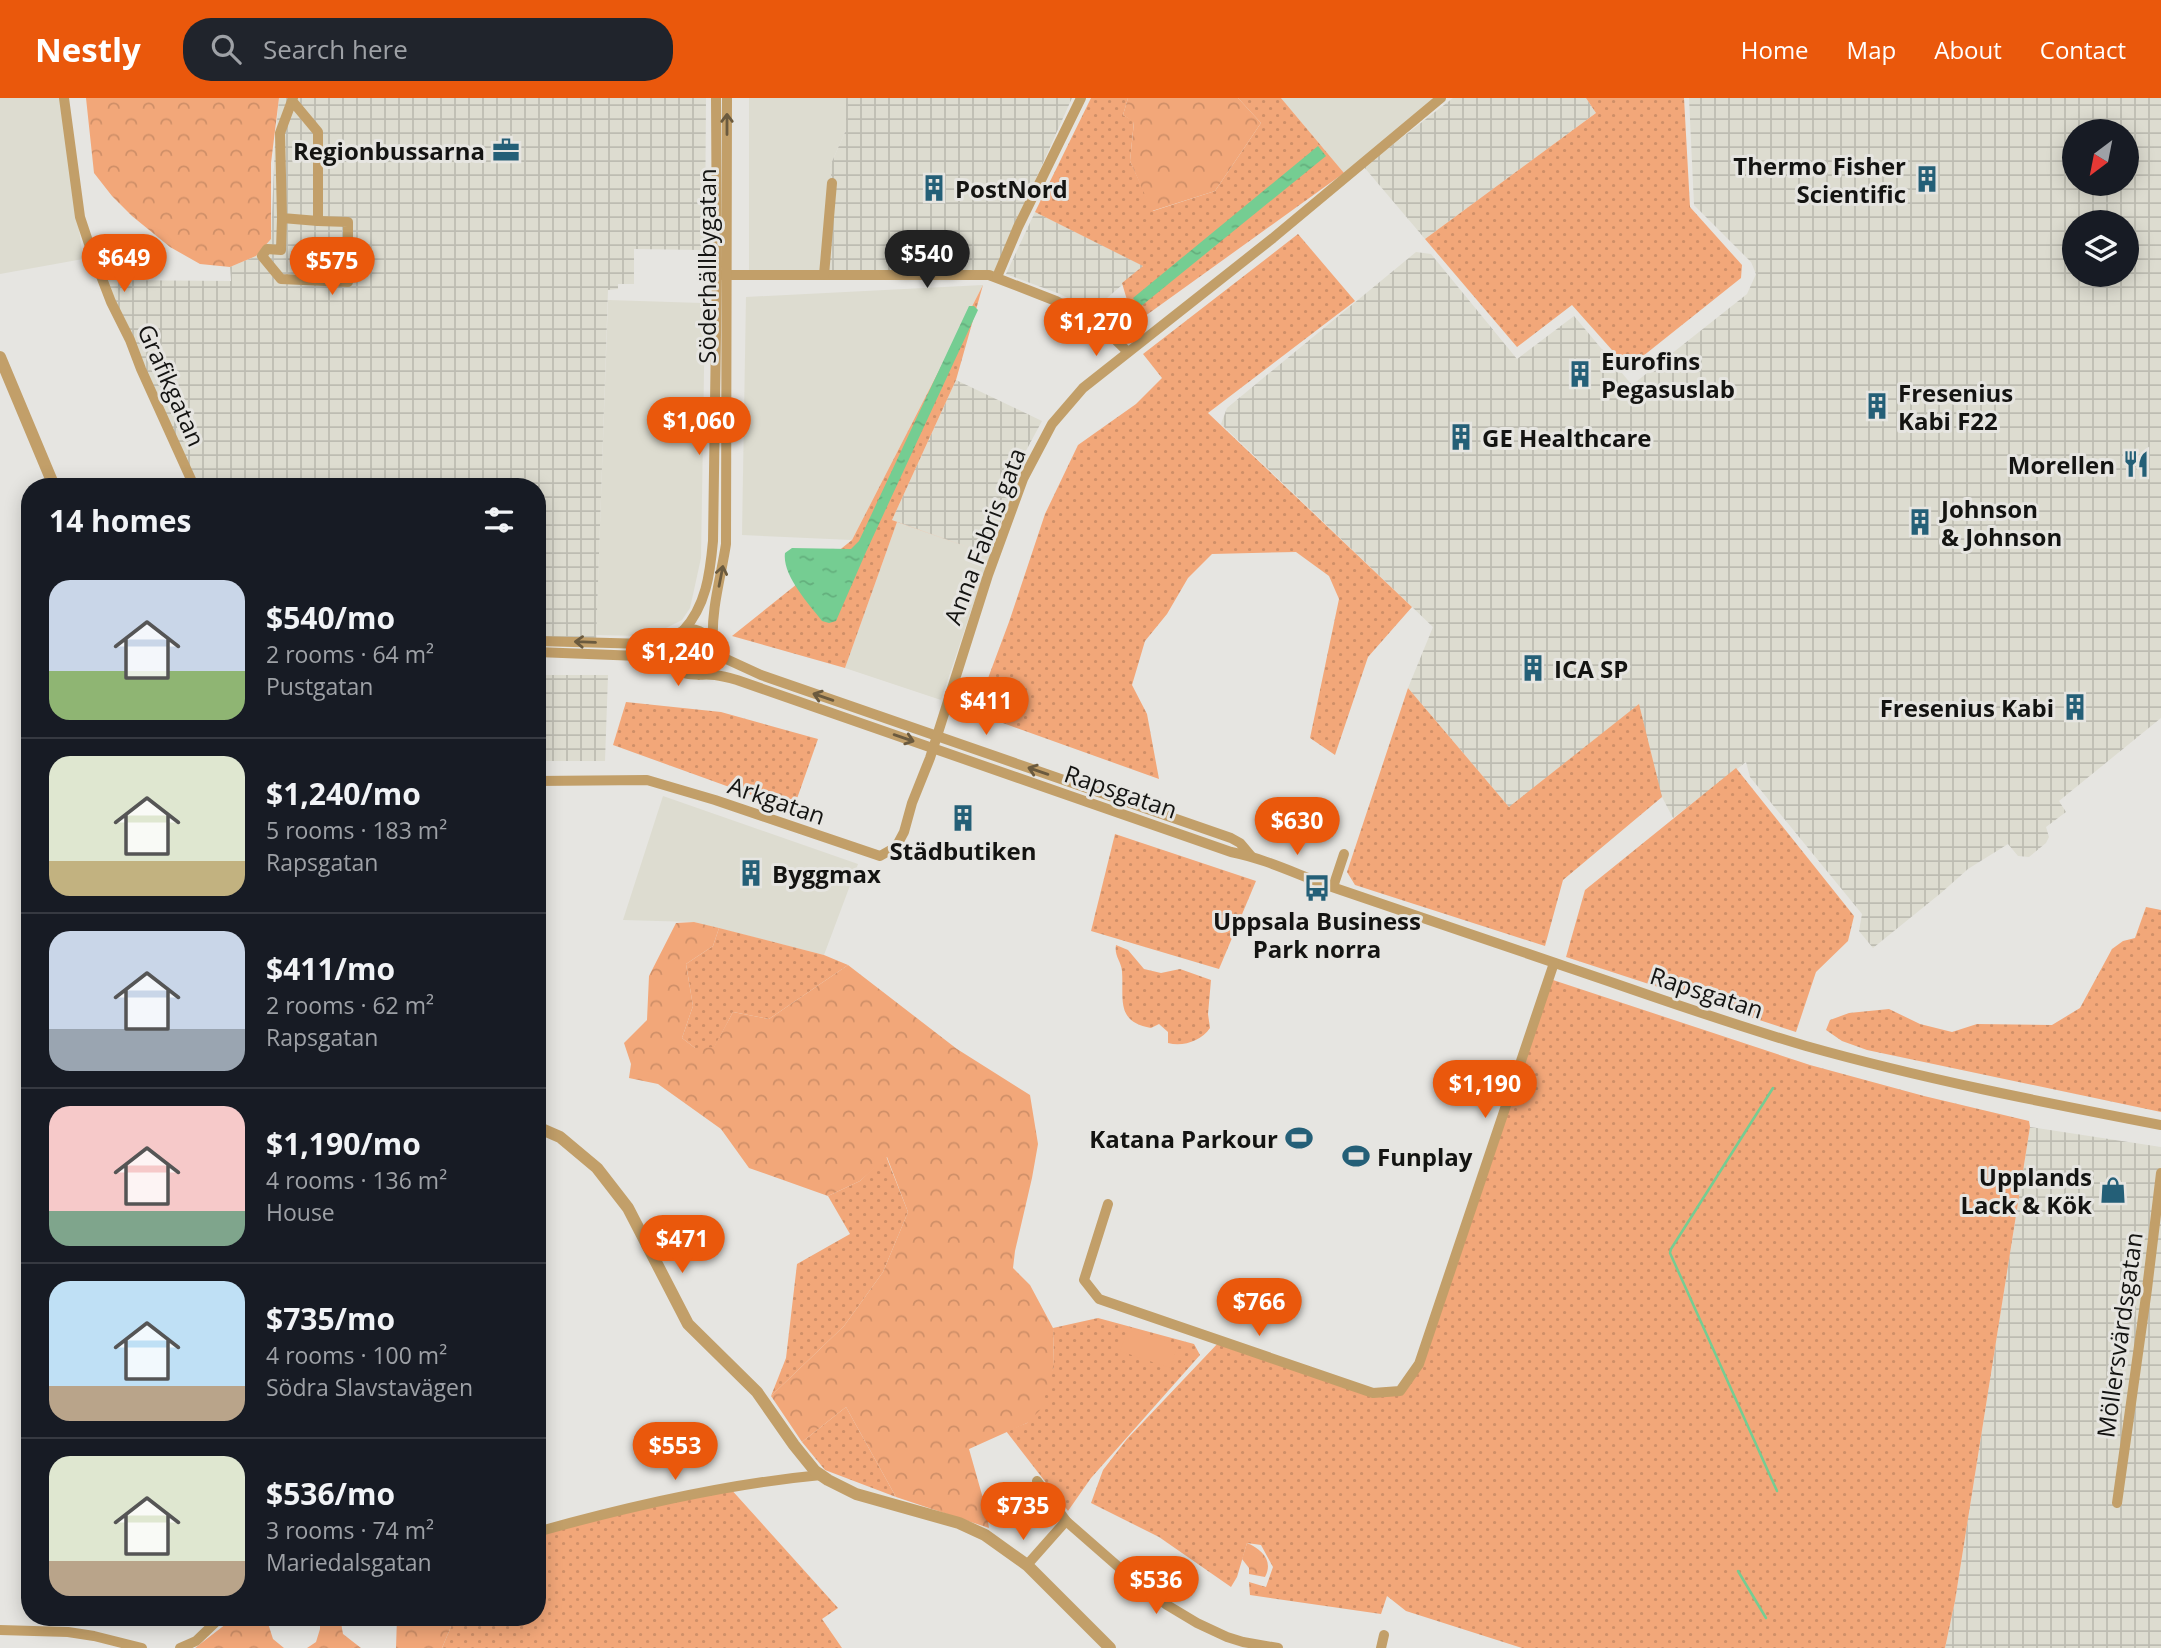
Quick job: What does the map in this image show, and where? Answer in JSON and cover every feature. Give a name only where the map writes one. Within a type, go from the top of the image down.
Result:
[{"type":"street","name":"Grafikgatan","points":[[64,98],[80,217],[87,239],[111,302],[190,478]]},
{"type":"street","name":"Söderhällbygatan","points":[[714,646],[713,606],[721,581],[726,544],[716,98]]},
{"type":"street","name":"Söderhällbygatan","points":[[680,634],[697,614],[702,602],[713,541],[727,98]]},
{"type":"street","points":[[997,277],[1018,227],[1081,98]]},
{"type":"street","name":"Anna Fabris gata","points":[[933,748],[988,575],[1023,479],[1052,424],[1083,388],[1273,237],[1441,98]]},
{"type":"street","points":[[282,218],[348,222],[348,282],[281,279],[262,256],[267,249],[281,250],[280,133],[293,100]]},
{"type":"street","points":[[293,100],[317,132],[318,221]]},
{"type":"street","points":[[824,275],[832,183]]},
{"type":"street","points":[[722,275],[989,275],[1056,301],[1099,324],[1128,352]]},
{"type":"street","points":[[0,357],[51,478]]},
{"type":"street","points":[[546,640],[647,643],[689,630],[701,631],[714,646],[714,662],[699,675],[684,674],[673,664],[639,656],[546,652]]},
{"type":"street","points":[[673,664],[670,649],[680,634]]},
{"type":"street","name":"Rapsgatan","points":[[714,646],[724,658],[742,668],[1231,838],[1240,843],[1251,856]]},
{"type":"street","name":"Rapsgatan","points":[[699,675],[737,680],[1554,963],[1809,1047],[1938,1080],[2161,1125]]},
{"type":"street","name":"Arkgatan","points":[[546,781],[647,780],[880,856],[896,848],[904,832],[933,748]]},
{"type":"street","points":[[1333,887],[1344,854]]},
{"type":"street","points":[[1108,1204],[1084,1280],[1099,1299],[1373,1393],[1400,1391],[1419,1364],[1554,963]]},
{"type":"street","points":[[546,1131],[560,1137],[597,1168],[628,1208],[688,1324],[757,1392],[794,1445],[821,1475],[856,1494],[967,1526],[985,1535],[1027,1566],[1110,1648]]},
{"type":"street","name":"Möllersvärdsgatan","points":[[2117,1503],[2161,1173]]},
{"type":"street","points":[[2147,1289],[2161,1290]]},
{"type":"street","points":[[546,1530],[706,1491],[773,1479],[821,1475]]},
{"type":"street","points":[[1037,1481],[1066,1521],[1146,1590],[1197,1623],[1243,1643],[1278,1648]]},
{"type":"street","points":[[1027,1566],[1066,1521]]},
{"type":"street","points":[[180,1648],[196,1641],[212,1626]]},
{"type":"street","points":[[0,1630],[68,1632],[142,1648]]},
{"type":"street","points":[[1381,1648],[1384,1635]]},
{"type":"shaded area","points":[[0,98],[62,98],[83,259],[0,274]]},
{"type":"shaded area","points":[[279,98],[706,98],[705,236],[702,250],[634,249],[634,284],[618,284],[618,289],[608,290],[596,642],[546,642],[546,478],[190,478],[103,280],[231,281],[230,267],[256,256],[271,239]]},
{"type":"shaded area","points":[[749,98],[846,98],[846,130],[830,166],[832,183],[824,270],[749,270]]},
{"type":"shaded area","points":[[846,98],[1072,98],[996,271],[824,270],[832,183],[830,166],[846,130]]},
{"type":"shaded area","points":[[1281,98],[1441,98],[1344,173]]},
{"type":"shaded area","points":[[1453,98],[1586,98],[1596,113],[1425,239],[1364,167]]},
{"type":"shaded area","points":[[1689,98],[2161,98],[2161,718],[2059,801],[2066,812],[2046,827],[2049,837],[2046,843],[2029,857],[2018,856],[2008,844],[1968,869],[1873,948],[1859,931],[1862,914],[1750,777],[1746,762],[1673,818],[1662,797],[1509,807],[1408,688],[1433,627],[1221,424],[1227,408],[1416,252],[1431,254],[1517,359],[1574,316],[1632,385],[1747,294],[1756,274],[1751,262],[1694,205]]},
{"type":"shaded area","points":[[1035,212],[1144,266],[1092,311],[1060,294],[1006,274]]},
{"type":"shaded area","points":[[983,285],[852,540],[742,535],[746,297]]},
{"type":"shaded area","points":[[608,300],[702,303],[705,310],[701,558],[690,608],[682,620],[660,631],[640,636],[596,635]]},
{"type":"shaded area","points":[[956,380],[1042,421],[1021,460],[990,555],[892,520]]},
{"type":"shaded area","points":[[897,522],[990,555],[941,700],[845,668]]},
{"type":"shaded area","points":[[546,675],[608,675],[605,761],[546,761]]},
{"type":"shaded area","points":[[663,796],[858,864],[824,955],[694,922],[623,920]]},
{"type":"shaded area","points":[[2030,1127],[2161,1147],[2161,1648],[1945,1648],[1955,1601]]},
{"type":"green space","points":[[86,98],[279,98],[271,163],[271,239],[256,256],[230,267],[200,264],[170,247],[132,216],[94,173]]},
{"type":"green space","points":[[1091,98],[1128,98],[1123,115],[1134,121],[1130,161],[1153,211],[1215,191],[1261,123],[1238,98],[1281,98],[1344,173],[1134,324],[1122,283],[1143,266],[1035,212]]},
{"type":"green space","points":[[1128,98],[1238,98],[1261,123],[1215,191],[1152,211],[1130,161],[1134,122],[1123,115]]},
{"type":"green space","points":[[1586,98],[1684,98],[1690,207],[1742,265],[1741,278],[1628,368],[1572,305],[1517,347],[1425,239],[1596,113]]},
{"type":"green space","points":[[1298,234],[1355,301],[1208,413],[1412,607],[1368,657],[1335,755],[1310,738],[1339,599],[1329,576],[1296,552],[1212,554],[1188,578],[1167,614],[1145,641],[1132,685],[1147,714],[1159,779],[975,713],[1045,514],[1078,445],[1136,404],[1162,378],[1143,354]]},
{"type":"green space","points":[[983,285],[956,380],[892,520],[990,555],[897,522],[845,668],[732,636],[852,540]]},
{"type":"green space","points":[[1408,688],[1509,807],[1639,704],[1662,797],[1563,880],[1545,946],[1355,885],[1347,872]]},
{"type":"green space","points":[[626,702],[721,712],[818,739],[793,810],[613,745]]},
{"type":"green space","points":[[1736,768],[1854,916],[1848,941],[1816,972],[1796,1032],[1566,957],[1585,890]]},
{"type":"green space","points":[[1115,834],[1256,881],[1219,969],[1091,931]]},
{"type":"green space","points":[[2146,907],[2161,910],[2161,1112],[1867,1050],[1842,1041],[1826,1030],[1830,1020],[1849,1013],[1889,1009],[1920,1024],[1952,1032],[1977,1024],[2052,1025],[2080,1008],[2112,949],[2123,941],[2135,938]]},
{"type":"green space","points":[[694,922],[719,928],[713,946],[686,964],[693,1006],[682,1038],[695,1048],[714,1047],[733,1012],[769,1019],[848,965],[957,1049],[1030,1095],[1038,1144],[1013,1268],[1030,1285],[1053,1328],[1054,1367],[1040,1410],[1027,1423],[969,1449],[989,1528],[896,1497],[846,1407],[802,1442],[771,1396],[844,1326],[883,1272],[908,1212],[887,1157],[860,1181],[828,1196],[749,1168],[721,1129],[658,1084],[629,1078],[631,1064],[624,1043],[647,1020],[649,976],[676,923]]},
{"type":"green space","points":[[719,928],[824,955],[848,965],[769,1019],[733,1012],[714,1048],[695,1048],[682,1038],[693,1006],[686,964],[713,946]]},
{"type":"green space","points":[[1116,945],[1128,950],[1144,969],[1161,973],[1180,969],[1211,980],[1208,1014],[1210,1028],[1206,1033],[1191,1042],[1168,1043],[1168,1032],[1159,1024],[1151,1028],[1132,1020],[1124,1007],[1122,971]]},
{"type":"green space","points":[[1550,979],[1810,1065],[2029,1121],[1955,1601],[1945,1648],[1522,1648],[1406,1611],[1387,1596],[1381,1614],[1250,1595],[1249,1582],[1266,1587],[1273,1567],[1261,1545],[1247,1543],[1237,1577],[1231,1587],[1159,1537],[1091,1503],[1103,1470],[1127,1439],[1220,1341],[1373,1393],[1400,1391],[1419,1364]]},
{"type":"green space","points":[[886,1156],[908,1212],[883,1272],[844,1326],[771,1396],[786,1358],[797,1264],[850,1234],[828,1196],[860,1181]]},
{"type":"green space","points":[[1098,1318],[1194,1344],[1200,1355],[1091,1478],[1068,1511],[1006,1431],[1027,1423],[1054,1367],[1053,1328]]},
{"type":"green space","points":[[1129,1327],[1178,1345],[1170,1368],[1120,1351]]},
{"type":"green space","points":[[846,1407],[896,1497],[825,1470],[802,1442]]},
{"type":"green space","points":[[729,1487],[838,1608],[822,1619],[842,1648],[442,1648],[451,1626],[546,1626],[546,1530]]},
{"type":"green space","points":[[1247,1543],[1265,1556],[1268,1565],[1265,1577],[1249,1574],[1249,1568],[1242,1559]]},
{"type":"green space","points":[[223,1626],[269,1626],[273,1639],[284,1648],[195,1648]]},
{"type":"green space","points":[[320,1626],[342,1626],[343,1634],[361,1648],[307,1648],[316,1642]]},
{"type":"green space","points":[[397,1626],[451,1626],[442,1648],[396,1648]]},
{"type":"water","points":[[1318,146],[1326,156],[1140,307],[1133,298]]},
{"type":"water","points":[[969,306],[978,310],[836,621],[822,621],[792,579],[785,562],[785,553],[792,548],[851,549],[859,541]]},
{"type":"waterway","points":[[1773,1088],[1670,1253],[1777,1491]]},
{"type":"waterway","points":[[1738,1571],[1766,1618]]},
{"type":"place","name":"Regionbussarna","points":[[506,150]]},
{"type":"place","name":"Thermo Fisher Scientific","points":[[1927,179]]},
{"type":"place","name":"PostNord","points":[[934,188]]},
{"type":"place","name":"Eurofins Pegasuslab","points":[[1580,374]]},
{"type":"place","name":"Fresenius Kabi F22","points":[[1877,406]]},
{"type":"place","name":"GE Healthcare","points":[[1461,437]]},
{"type":"place","name":"Morellen","points":[[2136,464]]},
{"type":"place","name":"Johnson & Johnson","points":[[1920,522]]},
{"type":"place","name":"ICA SP","points":[[1533,668]]},
{"type":"place","name":"Fresenius Kabi","points":[[2075,707]]},
{"type":"place","name":"Städbutiken","points":[[963,818]]},
{"type":"place","name":"Byggmax","points":[[751,873]]},
{"type":"place","name":"Uppsala Business Park norra","points":[[1317,888]]},
{"type":"place","name":"Katana Parkour","points":[[1299,1138]]},
{"type":"place","name":"Funplay","points":[[1356,1156]]},
{"type":"place","name":"Upplands Lack & Kök","points":[[2113,1190]]}]
